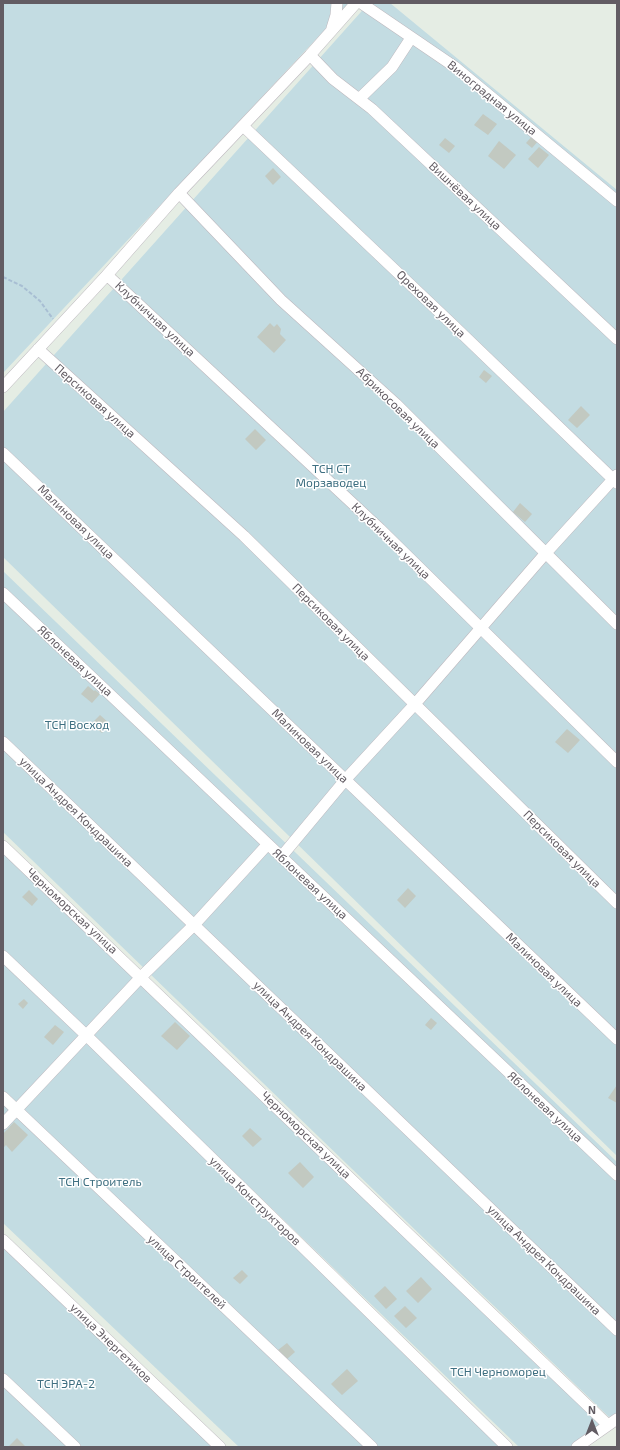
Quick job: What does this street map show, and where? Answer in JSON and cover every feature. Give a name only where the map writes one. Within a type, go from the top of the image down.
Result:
[{"type":"street","points":[[331,32],[336,15],[337,3]]},
{"type":"street","points":[[3,387],[107,275],[179,193],[310,55],[356,3]]},
{"type":"street","name":"Виноградная улица","points":[[361,3],[455,66],[617,201]]},
{"type":"street","points":[[359,99],[392,66],[412,38]]},
{"type":"street","name":"Вишнёвая улица","points":[[310,55],[333,79],[372,109],[617,339]]},
{"type":"street","name":"Ореховая улица","points":[[243,126],[616,479]]},
{"type":"street","name":"Абрикосовая улица","points":[[179,193],[281,300],[396,404],[617,624]]},
{"type":"street","name":"Клубничная улица","points":[[107,275],[380,529],[617,762]]},
{"type":"street","name":"Персиковая улица","points":[[38,349],[244,536],[617,903]]},
{"type":"street","name":"Малиновая улица","points":[[3,453],[617,1039]]},
{"type":"street","points":[[281,857],[346,779],[415,704],[546,554],[616,479]]},
{"type":"street","name":"Яблоневая улица","points":[[3,593],[617,1175]]},
{"type":"street","name":"улица Андрея Кондрашина","points":[[3,742],[617,1330]]},
{"type":"street","points":[[3,1124],[141,977],[194,925],[268,844]]},
{"type":"street","name":"Черноморская улица","points":[[3,846],[608,1425]]},
{"type":"street","name":"улица Конструкторов","points":[[3,956],[87,1036],[507,1447]]},
{"type":"street","name":"улица Строителей","points":[[3,1097],[372,1447]]},
{"type":"street","name":"улица Энергетиков","points":[[3,1240],[220,1447]]},
{"type":"street","points":[[3,1379],[75,1447]]},
{"type":"street","points":[[577,1447],[617,1419]]},
{"type":"path","points":[[3,277],[22,286],[40,301],[59,326]]},
{"type":"green space","points":[[3,3],[350,3],[3,373]]},
{"type":"green space","name":"ТСН СТ Морзаводец","points":[[369,3],[390,3],[617,190],[617,1156],[3,557],[3,412]]},
{"type":"green space","name":"ТСН Восход","points":[[3,571],[617,1162],[617,1324],[3,736]]},
{"type":"green space","points":[[3,745],[617,1333],[617,1413],[609,1417],[3,832]]},
{"type":"green space","name":"ТСН Черноморец","points":[[3,839],[607,1422],[573,1447],[519,1447],[3,949]]},
{"type":"green space","name":"ТСН Строитель","points":[[3,955],[511,1447],[239,1447],[3,1223]]},
{"type":"green space","name":"ТСН ЭРА-2","points":[[3,1237],[227,1447],[3,1447]]},
{"type":"building","points":[[483,114],[497,124],[488,135],[474,125]]},
{"type":"building","points":[[533,135],[539,140],[532,148],[526,143]]},
{"type":"building","points":[[445,138],[455,146],[449,153],[439,145]]},
{"type":"building","points":[[499,141],[516,155],[504,169],[488,156]]},
{"type":"building","points":[[539,147],[549,155],[538,168],[528,159]]},
{"type":"building","points":[[273,168],[281,177],[273,185],[265,176]]},
{"type":"building","points":[[270,323],[274,327],[277,324],[281,329],[280,334],[286,340],[274,353],[257,337]]},
{"type":"building","points":[[484,370],[492,376],[486,383],[479,377]]},
{"type":"building","points":[[581,406],[590,415],[577,428],[568,420]]},
{"type":"building","points":[[255,429],[266,440],[256,450],[245,439]]},
{"type":"building","points":[[520,503],[532,514],[525,522],[513,512]]},
{"type":"building","points":[[88,686],[100,694],[92,703],[81,694]]},
{"type":"building","points":[[100,715],[110,724],[102,733],[91,724]]},
{"type":"building","points":[[567,729],[580,740],[568,753],[555,742]]},
{"type":"building","points":[[408,888],[416,896],[405,908],[397,900]]},
{"type":"building","points":[[29,890],[38,899],[32,906],[22,897]]},
{"type":"building","points":[[24,999],[28,1003],[23,1009],[18,1004]]},
{"type":"building","points":[[431,1018],[437,1023],[431,1030],[425,1025]]},
{"type":"building","points":[[175,1022],[190,1036],[177,1050],[161,1036]]},
{"type":"building","points":[[55,1025],[64,1032],[53,1045],[44,1037]]},
{"type":"building","points":[[617,1085],[617,1103],[608,1098]]},
{"type":"building","points":[[14,1122],[28,1135],[12,1152],[6,1145],[3,1148],[3,1134]]},
{"type":"building","points":[[250,1128],[262,1139],[253,1147],[242,1136]]},
{"type":"building","points":[[300,1162],[314,1177],[303,1188],[288,1173]]},
{"type":"building","points":[[242,1270],[248,1276],[240,1284],[233,1278]]},
{"type":"building","points":[[421,1277],[432,1289],[418,1303],[406,1291]]},
{"type":"building","points":[[385,1286],[397,1299],[386,1309],[374,1296]]},
{"type":"building","points":[[405,1306],[417,1318],[406,1328],[394,1316]]},
{"type":"building","points":[[287,1343],[295,1352],[287,1359],[278,1350]]},
{"type":"building","points":[[347,1369],[358,1381],[342,1395],[331,1384]]},
{"type":"building","points":[[17,1438],[26,1447],[8,1447]]}]
